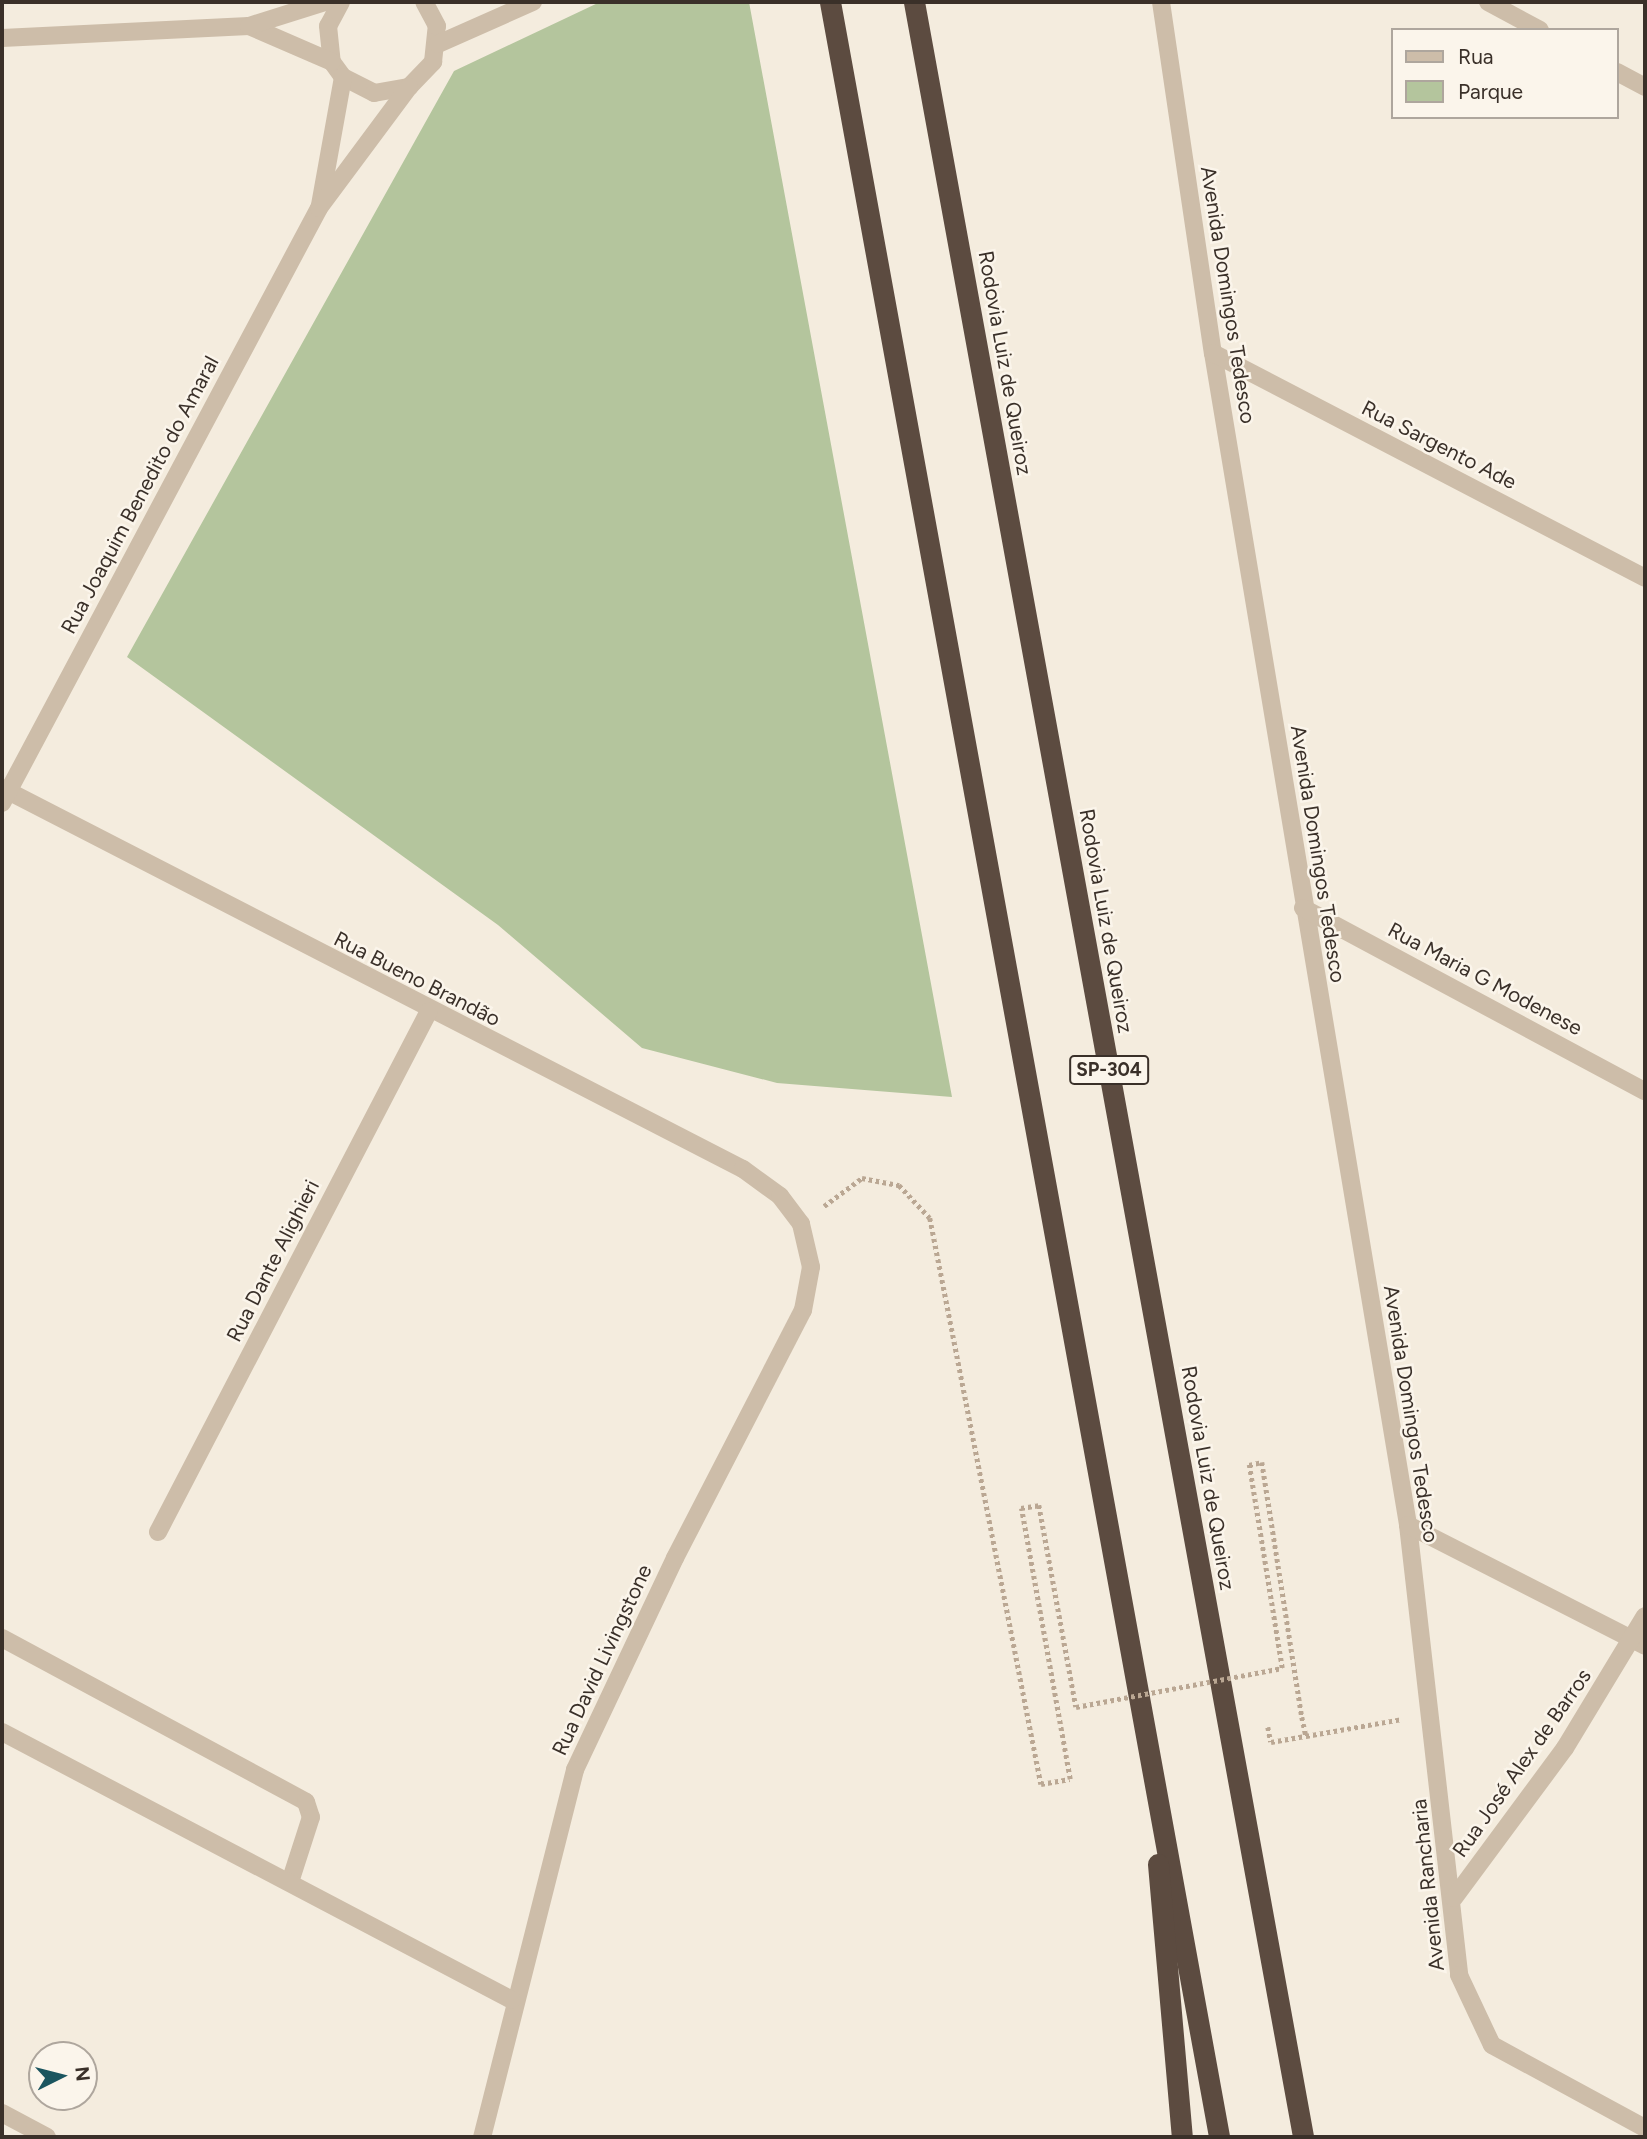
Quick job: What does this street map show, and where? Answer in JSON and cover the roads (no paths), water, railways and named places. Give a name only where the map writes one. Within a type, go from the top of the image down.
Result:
[{"type":"highway","points":[[830,2],[1145,1719],[1219,2137]]},
{"type":"highway","name":"Rodovia Luiz de Queiroz","points":[[914,2],[1303,2137]]},
{"type":"highway","points":[[1145,1719],[1182,2137]]},
{"type":"street","points":[[2,38],[249,26],[325,2]]},
{"type":"street","name":"Rua Joaquim Benedito do Amaral","points":[[320,208],[337,69],[328,26],[341,2]]},
{"type":"street","points":[[424,2],[437,26],[438,44],[533,2]]},
{"type":"street","name":"Avenida Domingos Tedesco","points":[[1161,2],[1213,353],[1303,908],[1408,1525],[1430,1714]]},
{"type":"street","points":[[1488,2],[1536,28]]},
{"type":"street","points":[[249,26],[337,69],[374,93],[409,87]]},
{"type":"street","name":"Rua Joaquim Benedito do Amaral","points":[[4,794],[320,208],[409,87],[423,76],[438,44]]},
{"type":"street","points":[[1619,73],[1645,87]]},
{"type":"street","name":"Rua Sargento Ade","points":[[1213,353],[1645,578]]},
{"type":"street","name":"Rua Bueno Brandão","points":[[4,794],[743,1169],[780,1196],[801,1224]]},
{"type":"street","name":"Rua Maria G Modenese","points":[[1303,908],[1645,1091]]},
{"type":"street","name":"Rua Dante Alighieri","points":[[158,1532],[429,1011]]},
{"type":"street","name":"Rua David Livingstone","points":[[482,2137],[512,2000],[575,1770],[675,1558],[803,1311],[811,1267],[801,1224]]},
{"type":"street","points":[[1408,1525],[1639,1642]]},
{"type":"street","name":"Rua José Alex de Barros","points":[[1454,1898],[1565,1748],[1639,1642],[1645,1616]]},
{"type":"street","points":[[2,1638],[306,1802],[311,1816],[290,1882]]},
{"type":"street","name":"Avenida Rancharia","points":[[1430,1714],[1454,1898],[1459,1975],[1492,2045],[1645,2128]]},
{"type":"street","points":[[2,1732],[512,2000]]},
{"type":"street","points":[[2,2113],[47,2137]]}]
